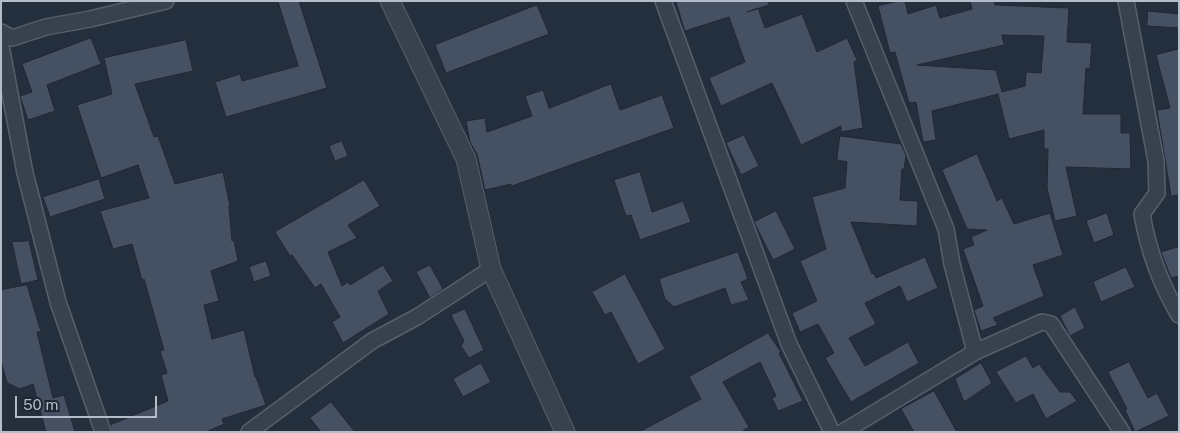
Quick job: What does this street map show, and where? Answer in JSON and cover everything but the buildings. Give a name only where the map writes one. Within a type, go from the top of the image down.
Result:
[{"type":"street","points":[[1,32],[12,38],[46,27],[110,15],[166,1]]},
{"type":"street","points":[[390,1],[466,159],[492,269],[565,432]]},
{"type":"street","points":[[663,1],[789,344],[832,432]]},
{"type":"street","points":[[854,1],[946,229],[952,264],[975,352]]},
{"type":"street","points":[[1126,1],[1156,162],[1157,193],[1142,214],[1147,242],[1172,304],[1179,315]]},
{"type":"street","points":[[1,46],[26,172],[58,302],[103,432]]},
{"type":"street","points":[[249,432],[372,341],[417,317],[492,269]]},
{"type":"street","points":[[843,432],[975,352],[1042,322],[1051,324],[1122,432]]}]
